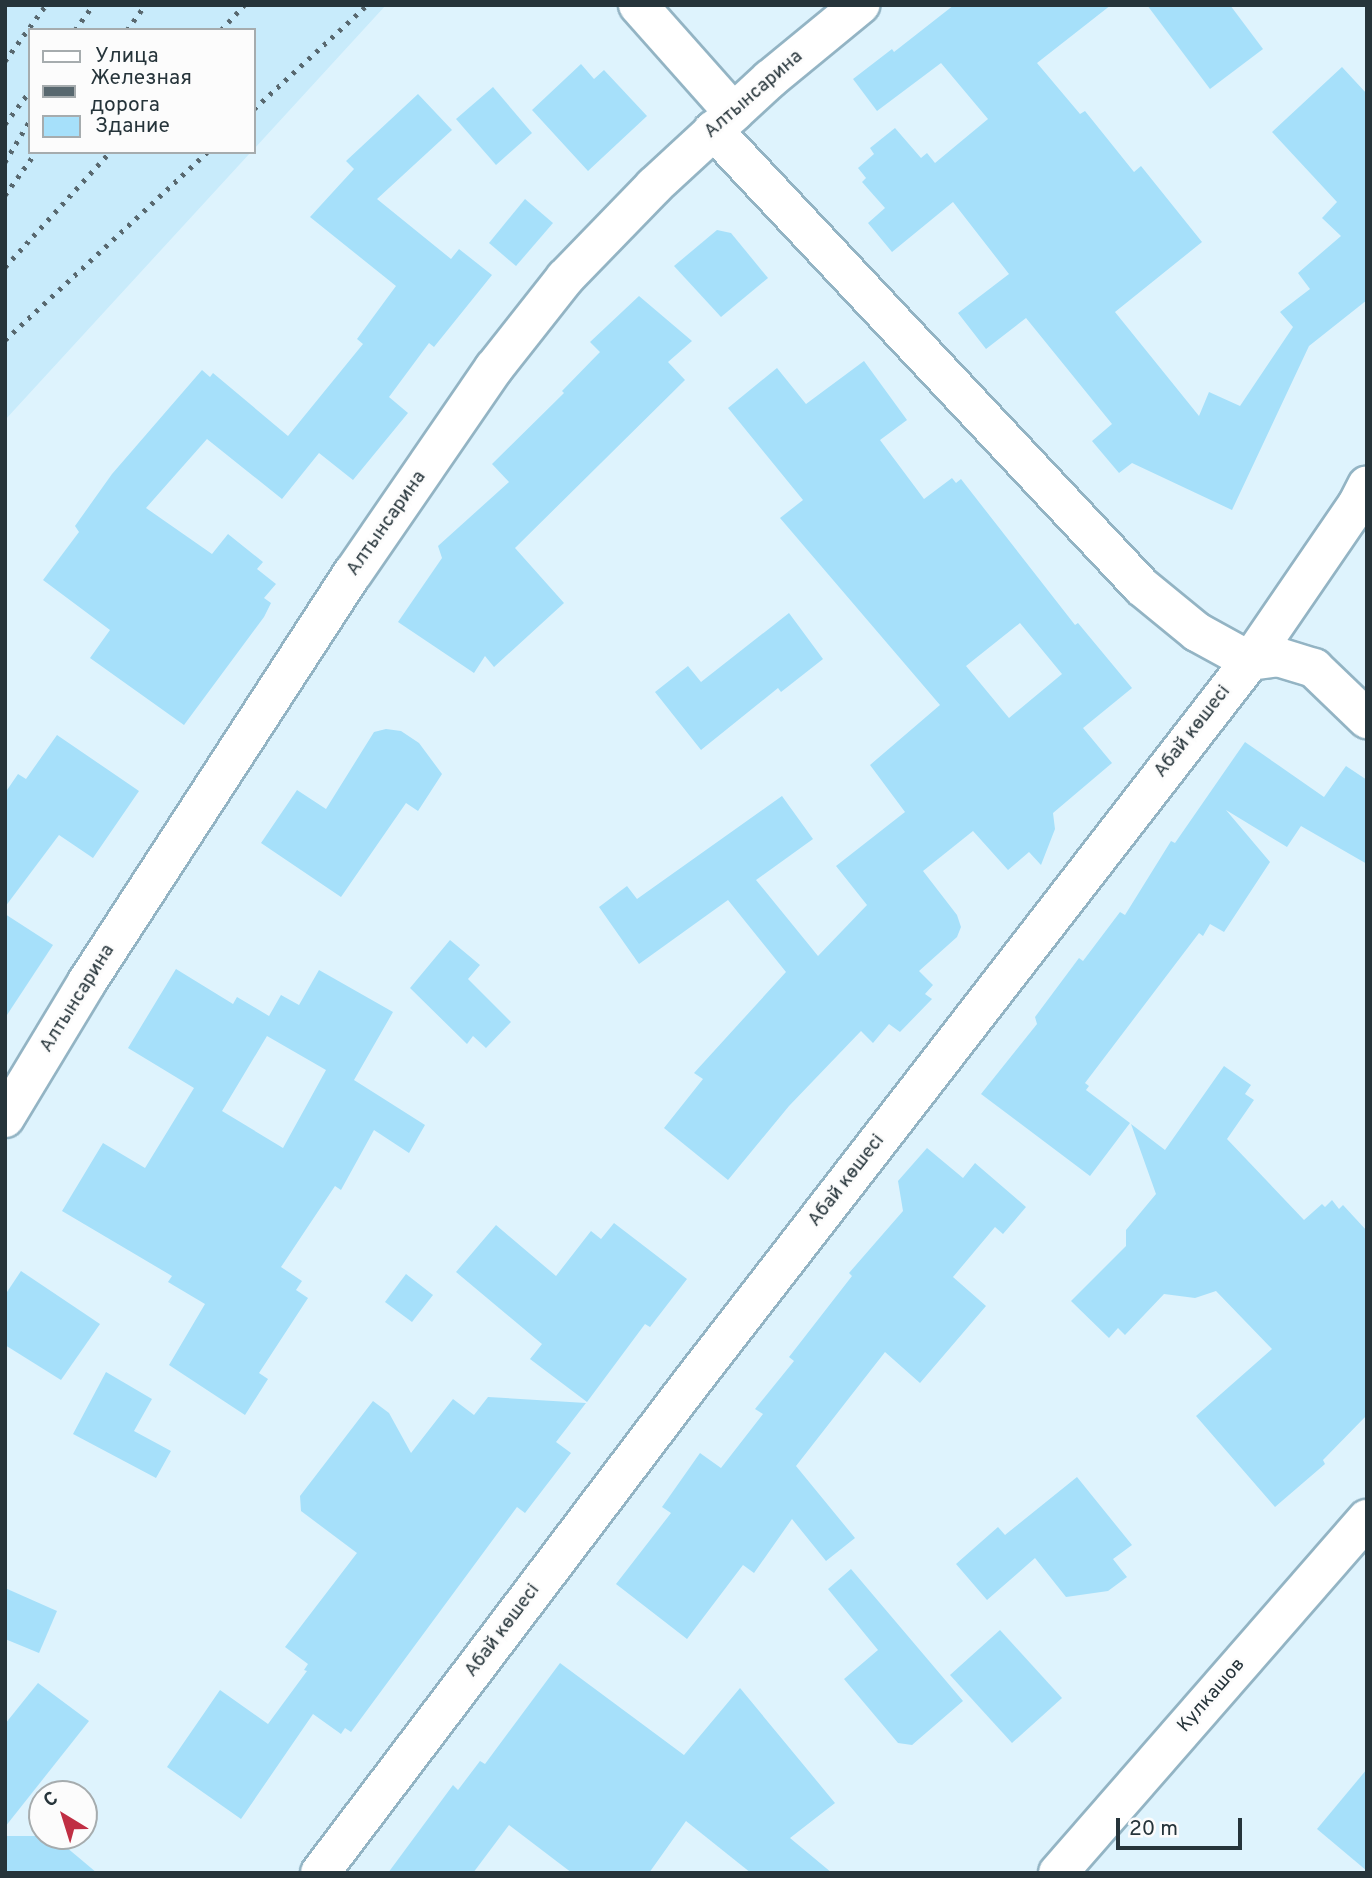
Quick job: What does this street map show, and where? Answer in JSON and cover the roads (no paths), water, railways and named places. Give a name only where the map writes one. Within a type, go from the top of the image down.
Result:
[{"type":"street","points":[[638,5],[723,122],[1142,587],[1197,632],[1250,661],[1279,657],[1314,668],[1367,719]]},
{"type":"street","name":"Алтынсарина","points":[[5,1118],[87,982],[338,596],[494,368],[565,278],[723,122],[770,79],[860,5]]},
{"type":"street","name":"Абай көшесі","points":[[320,1873],[691,1382],[1183,743],[1250,661],[1357,505],[1367,485]]},
{"type":"street","name":"Кулкашов","points":[[1058,1873],[1367,1519]]},
{"type":"railway","points":[[29,28],[46,5]]},
{"type":"railway","points":[[76,28],[93,5]]},
{"type":"railway","points":[[128,28],[145,5]]},
{"type":"railway","points":[[223,28],[244,5]]},
{"type":"railway","points":[[256,107],[367,5]]},
{"type":"railway","points":[[5,61],[28,30]]},
{"type":"railway","points":[[5,124],[28,94]]},
{"type":"railway","points":[[5,162],[28,123]]},
{"type":"railway","points":[[5,195],[35,154]]},
{"type":"railway","points":[[5,267],[108,154]]},
{"type":"railway","points":[[5,340],[205,154]]}]
